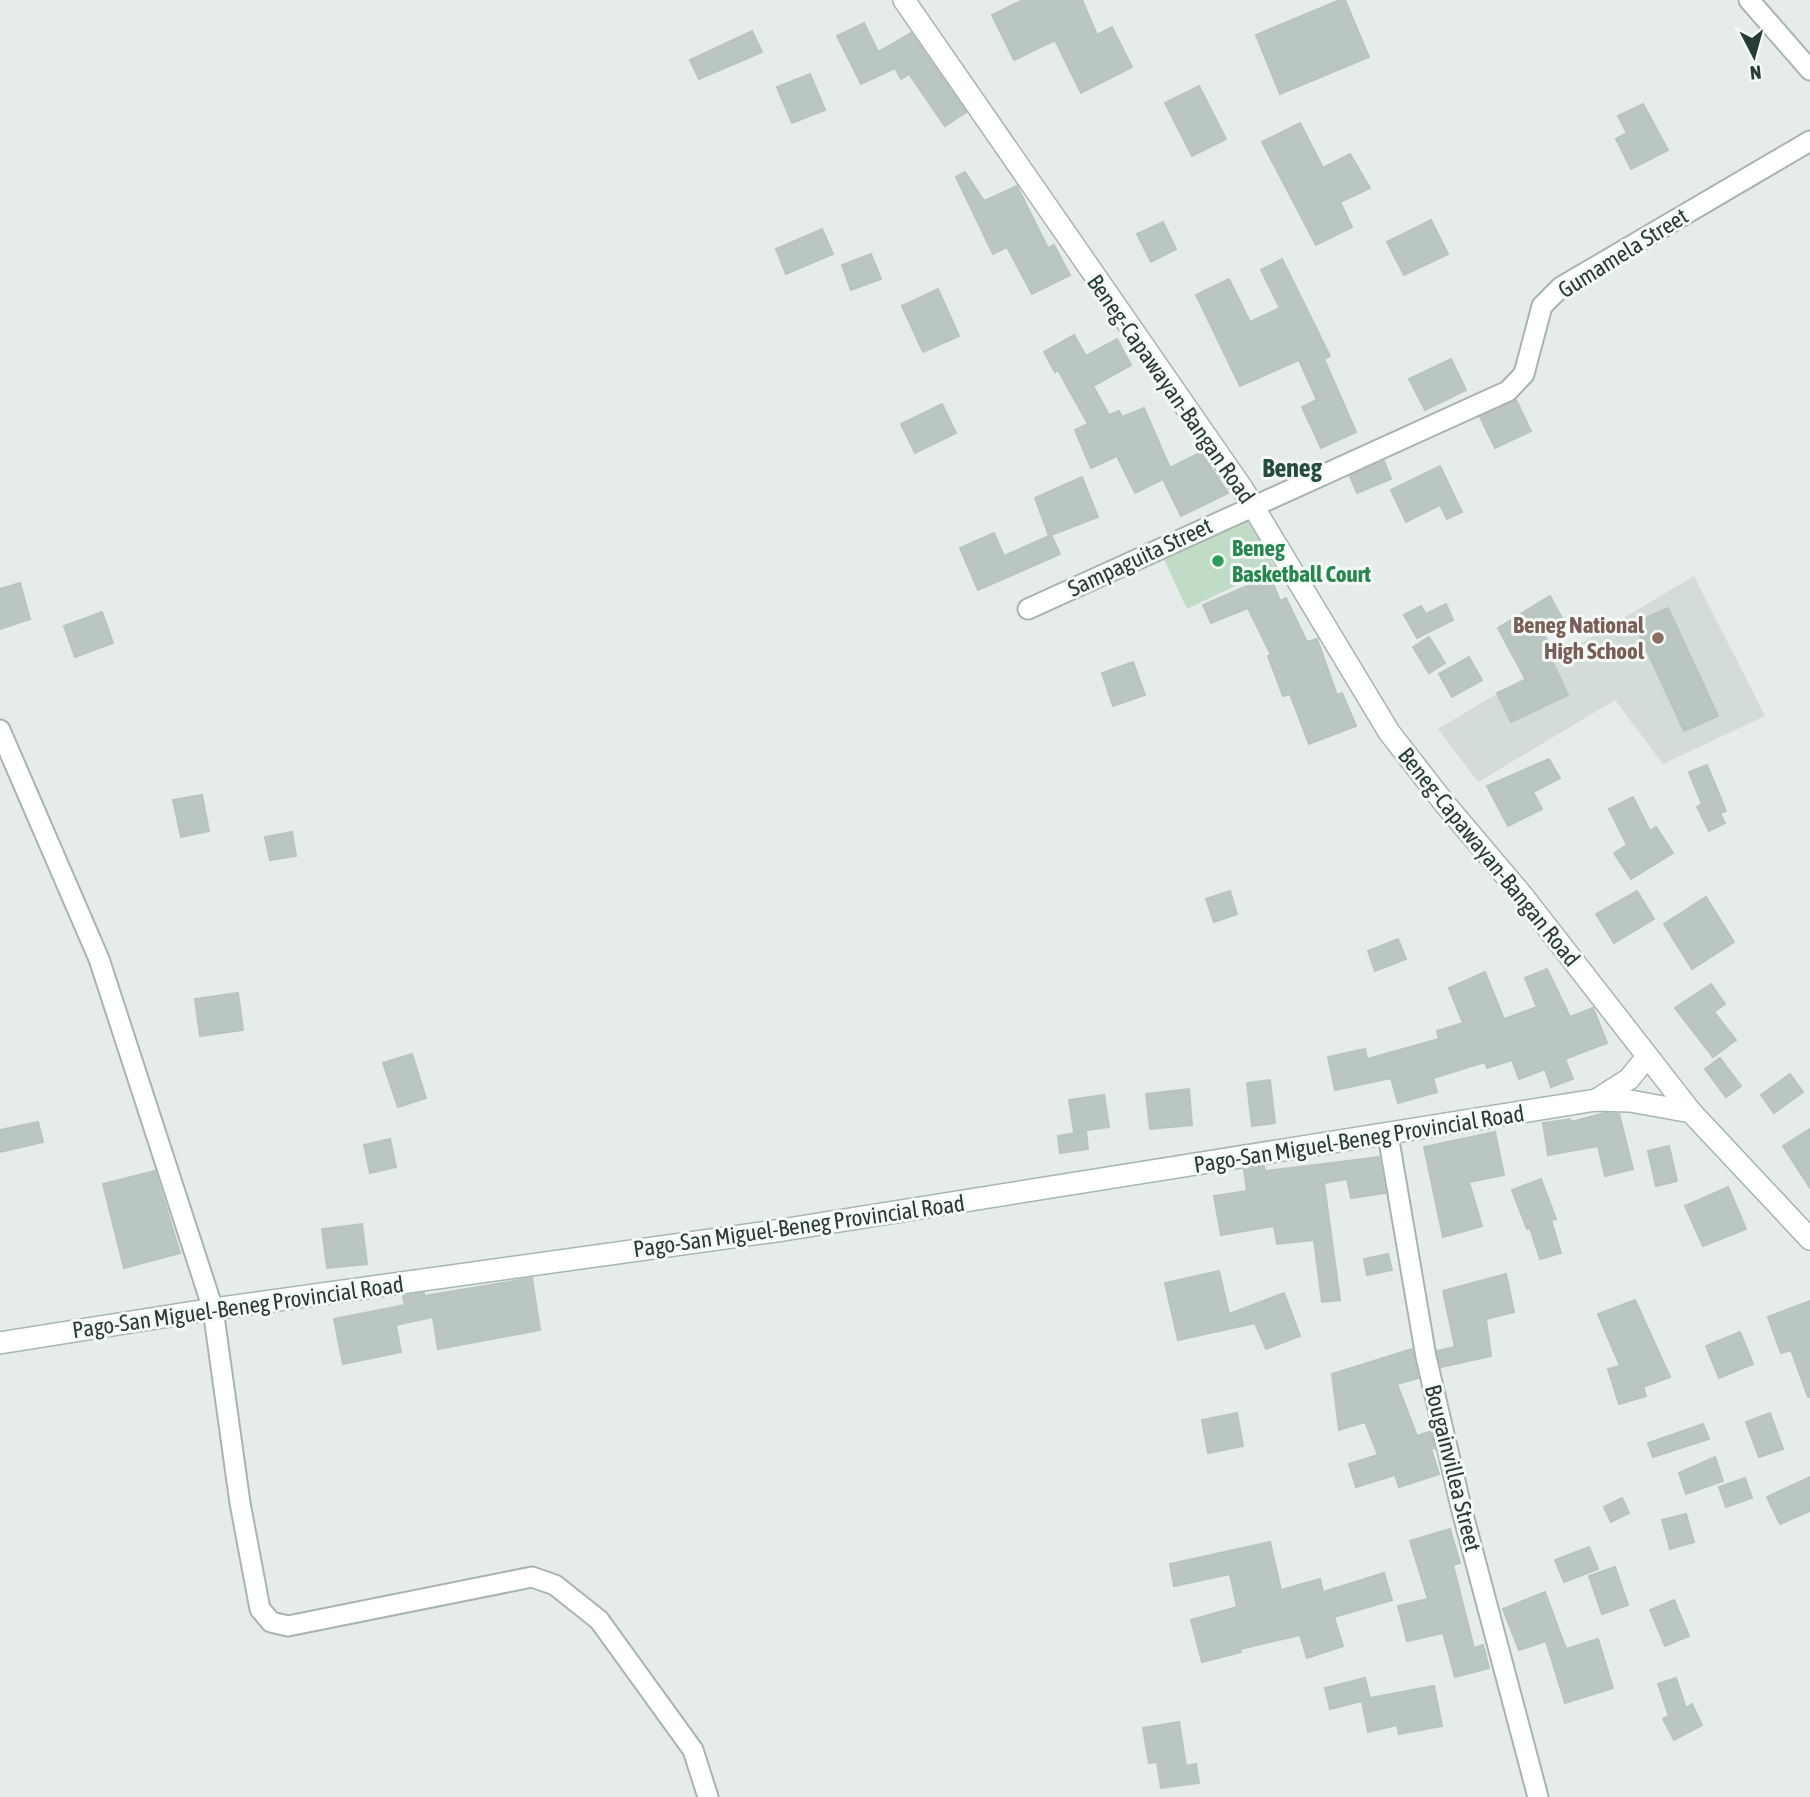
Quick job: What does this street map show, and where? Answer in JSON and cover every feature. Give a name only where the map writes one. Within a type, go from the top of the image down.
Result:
[{"type":"main road","name":"Beneg-Capawayan-Bangan Road","points":[[904,0],[1252,505],[1389,732],[1445,804],[1522,895],[1691,1112],[1810,1239]]},
{"type":"main road","points":[[1596,1100],[1629,1080],[1647,1057]]},
{"type":"main road","points":[[1596,1100],[1630,1101],[1691,1112]]},
{"type":"main road","name":"Pago-San Miguel-Beneg Provincial Road","points":[[0,1343],[213,1309],[776,1231],[1596,1100]]},
{"type":"street","points":[[1749,0],[1810,70]]},
{"type":"street","name":"Gumamela Street","points":[[1252,505],[1508,391],[1524,374],[1542,306],[1560,287],[1810,141]]},
{"type":"street","name":"Sampaguita Street","points":[[1028,609],[1252,505]]},
{"type":"street","points":[[0,730],[99,959],[213,1309],[240,1503],[260,1609],[271,1622],[288,1626],[532,1577],[555,1585],[599,1619],[693,1750],[708,1797]]},
{"type":"street","name":"Bougainvillea Street","points":[[1388,1135],[1429,1369],[1461,1507],[1538,1797]]},
{"type":"shaded area","name":"Beneg National High School","points":[[1694,576],[1765,716],[1663,764],[1615,700],[1478,782],[1438,729]]},
{"type":"green space","name":"Beneg Basketball Court","points":[[1250,516],[1274,567],[1187,609],[1162,555]]},
{"type":"building","points":[[1023,0],[1082,0],[1097,35],[1112,27],[1132,67],[1081,93],[1055,40],[1014,60],[992,15]]},
{"type":"building","points":[[1345,0],[1369,57],[1280,94],[1256,35]]},
{"type":"building","points":[[864,23],[878,52],[911,33],[966,112],[945,126],[909,74],[901,79],[895,68],[861,84],[837,36]]},
{"type":"building","points":[[752,31],[762,52],[699,79],[690,60]]},
{"type":"building","points":[[810,74],[825,110],[792,123],[777,87]]},
{"type":"building","points":[[1199,86],[1226,139],[1192,156],[1165,103]]},
{"type":"building","points":[[1643,104],[1668,150],[1631,169],[1616,139],[1627,133],[1618,116]]},
{"type":"building","points":[[1300,123],[1323,168],[1350,154],[1370,188],[1340,202],[1352,227],[1316,245],[1262,142]]},
{"type":"building","points":[[965,172],[984,201],[1017,186],[1048,248],[1054,245],[1070,275],[1032,294],[1007,247],[993,254],[956,177]]},
{"type":"building","points":[[1431,220],[1448,254],[1404,275],[1387,242]]},
{"type":"building","points":[[1163,222],[1176,249],[1151,262],[1137,234]]},
{"type":"building","points":[[822,229],[833,254],[786,274],[776,249]]},
{"type":"building","points":[[871,254],[881,279],[851,290],[842,265]]},
{"type":"building","points":[[1282,259],[1330,356],[1324,359],[1356,432],[1321,448],[1302,407],[1317,400],[1299,360],[1240,386],[1196,295],[1229,279],[1250,322],[1280,308],[1261,270]]},
{"type":"building","points":[[938,289],[959,336],[923,352],[902,306]]},
{"type":"building","points":[[1074,335],[1086,356],[1117,339],[1131,365],[1093,386],[1109,415],[1119,411],[1122,417],[1144,408],[1170,468],[1201,452],[1228,493],[1181,516],[1163,479],[1135,493],[1117,456],[1091,468],[1075,430],[1088,424],[1058,370],[1055,372],[1044,352]]},
{"type":"building","points":[[1451,359],[1466,390],[1425,410],[1409,379]]},
{"type":"building","points":[[1516,400],[1531,431],[1495,448],[1480,417]]},
{"type":"building","points":[[942,404],[956,433],[915,453],[901,424]]},
{"type":"building","points":[[1384,461],[1391,479],[1357,493],[1350,476]]},
{"type":"building","points":[[1440,466],[1462,512],[1447,519],[1440,505],[1406,522],[1391,490]]},
{"type":"building","points":[[1082,477],[1098,517],[1051,535],[1060,554],[978,590],[960,548],[994,533],[1004,556],[1049,536],[1035,498]]},
{"type":"building","points":[[1270,576],[1280,601],[1286,598],[1307,642],[1317,639],[1337,695],[1342,693],[1356,726],[1309,744],[1290,694],[1283,696],[1268,656],[1271,655],[1248,608],[1211,623],[1203,605]]},
{"type":"building","points":[[20,583],[30,619],[0,629],[0,589]]},
{"type":"building","points":[[1550,596],[1562,618],[1541,630],[1548,642],[1544,644],[1568,695],[1511,722],[1497,693],[1526,680],[1498,628]]},
{"type":"building","points":[[1446,604],[1453,620],[1417,638],[1404,615],[1421,606],[1426,614]]},
{"type":"building","points":[[1668,608],[1718,716],[1684,731],[1634,623]]},
{"type":"building","points":[[102,612],[113,643],[75,657],[64,626]]},
{"type":"building","points":[[1429,637],[1445,663],[1429,673],[1413,647]]},
{"type":"building","points":[[1469,657],[1482,680],[1452,697],[1439,674]]},
{"type":"building","points":[[1133,662],[1145,695],[1113,706],[1102,673]]},
{"type":"building","points":[[1549,759],[1560,778],[1533,792],[1542,809],[1508,826],[1487,786]]},
{"type":"building","points":[[1707,765],[1726,811],[1720,813],[1725,823],[1709,831],[1697,807],[1702,804],[1689,772]]},
{"type":"building","points":[[202,795],[209,831],[181,837],[173,800]]},
{"type":"building","points":[[1633,797],[1650,831],[1656,827],[1673,853],[1631,879],[1614,853],[1627,845],[1609,809]]},
{"type":"building","points":[[292,832],[296,856],[270,860],[265,837]]},
{"type":"building","points":[[1230,891],[1237,914],[1214,922],[1206,899]]},
{"type":"building","points":[[1637,891],[1654,919],[1614,943],[1596,914]]},
{"type":"building","points":[[1706,897],[1734,942],[1692,969],[1664,924]]},
{"type":"building","points":[[1398,939],[1406,959],[1375,971],[1368,951]]},
{"type":"building","points":[[1547,969],[1570,1017],[1593,1008],[1607,1043],[1565,1059],[1573,1079],[1551,1087],[1545,1069],[1519,1079],[1512,1060],[1487,1068],[1485,1062],[1433,1078],[1437,1092],[1398,1103],[1391,1078],[1335,1090],[1328,1057],[1365,1049],[1367,1059],[1439,1039],[1437,1031],[1463,1023],[1449,988],[1485,972],[1504,1019],[1537,1007],[1525,978]]},
{"type":"building","points":[[1711,984],[1725,1004],[1714,1012],[1736,1040],[1713,1057],[1675,1008]]},
{"type":"building","points":[[238,993],[243,1030],[200,1036],[195,999]]},
{"type":"building","points":[[412,1054],[426,1098],[398,1107],[383,1063]]},
{"type":"building","points":[[1720,1058],[1741,1086],[1726,1097],[1705,1069]]},
{"type":"building","points":[[1790,1074],[1803,1092],[1774,1113],[1761,1095]]},
{"type":"building","points":[[1270,1080],[1275,1123],[1252,1126],[1247,1083]]},
{"type":"building","points":[[1189,1089],[1192,1125],[1150,1129],[1146,1094]]},
{"type":"building","points":[[1104,1095],[1109,1127],[1074,1132],[1069,1100]]},
{"type":"building","points":[[1605,1113],[1619,1114],[1633,1169],[1605,1176],[1598,1146],[1548,1155],[1543,1123],[1570,1119],[1571,1122]]},
{"type":"building","points":[[38,1122],[43,1142],[0,1152],[0,1130]]},
{"type":"building","points":[[1810,1129],[1810,1188],[1783,1146]]},
{"type":"building","points":[[1086,1131],[1088,1149],[1060,1153],[1058,1136]]},
{"type":"building","points":[[1495,1132],[1504,1175],[1469,1182],[1482,1226],[1443,1237],[1424,1147]]},
{"type":"building","points":[[390,1139],[396,1167],[370,1173],[364,1145]]},
{"type":"building","points":[[1669,1146],[1677,1181],[1656,1186],[1648,1151]]},
{"type":"building","points":[[1379,1157],[1385,1193],[1351,1198],[1347,1179],[1324,1183],[1340,1300],[1322,1302],[1314,1240],[1277,1244],[1274,1226],[1221,1235],[1214,1196],[1247,1191],[1244,1170],[1264,1166],[1265,1171]]},
{"type":"building","points":[[155,1171],[180,1253],[124,1268],[103,1184]]},
{"type":"building","points":[[1541,1179],[1556,1219],[1551,1220],[1561,1253],[1540,1259],[1530,1228],[1527,1229],[1512,1190]]},
{"type":"building","points":[[1728,1187],[1746,1229],[1703,1246],[1685,1206]]},
{"type":"building","points":[[362,1224],[367,1264],[327,1268],[322,1229]]},
{"type":"building","points":[[1388,1254],[1392,1270],[1367,1275],[1364,1259]]},
{"type":"building","points":[[1219,1271],[1229,1314],[1284,1293],[1300,1336],[1266,1349],[1255,1323],[1178,1340],[1165,1283]]},
{"type":"building","points":[[1506,1274],[1514,1312],[1486,1319],[1491,1356],[1441,1367],[1437,1351],[1455,1347],[1443,1291]]},
{"type":"building","points":[[532,1278],[540,1330],[438,1349],[433,1317],[396,1325],[401,1352],[343,1364],[334,1319],[405,1305],[403,1296],[424,1293],[424,1296]]},
{"type":"building","points":[[1635,1300],[1670,1377],[1643,1387],[1646,1396],[1619,1404],[1608,1369],[1620,1366],[1598,1314]]},
{"type":"building","points":[[1810,1301],[1808,1397],[1791,1350],[1781,1353],[1768,1317]]},
{"type":"building","points":[[1740,1332],[1753,1364],[1719,1378],[1706,1346]]},
{"type":"building","points":[[1412,1349],[1418,1378],[1397,1384],[1417,1436],[1431,1431],[1435,1448],[1431,1449],[1439,1474],[1399,1487],[1395,1475],[1356,1487],[1349,1464],[1378,1455],[1365,1422],[1339,1430],[1332,1374]]},
{"type":"building","points":[[1237,1413],[1243,1446],[1208,1453],[1202,1420]]},
{"type":"building","points":[[1770,1413],[1783,1449],[1759,1457],[1746,1422]]},
{"type":"building","points":[[1703,1424],[1709,1439],[1653,1457],[1648,1443]]},
{"type":"building","points":[[1715,1457],[1723,1481],[1686,1494],[1679,1473]]},
{"type":"building","points":[[1810,1477],[1810,1511],[1780,1524],[1767,1497]]},
{"type":"building","points":[[1745,1478],[1752,1498],[1726,1507],[1719,1487]]},
{"type":"building","points":[[1622,1498],[1629,1513],[1611,1522],[1604,1507]]},
{"type":"building","points":[[1686,1514],[1694,1542],[1670,1549],[1662,1520]]},
{"type":"building","points":[[1450,1529],[1460,1563],[1453,1565],[1474,1648],[1483,1645],[1489,1668],[1455,1677],[1443,1633],[1407,1641],[1398,1606],[1428,1599],[1410,1541]]},
{"type":"building","points":[[1270,1542],[1281,1590],[1320,1579],[1323,1592],[1384,1573],[1392,1600],[1334,1617],[1343,1646],[1307,1658],[1300,1635],[1240,1649],[1241,1652],[1202,1662],[1191,1620],[1237,1607],[1230,1574],[1174,1586],[1170,1564]]},
{"type":"building","points":[[1589,1547],[1598,1569],[1564,1582],[1555,1560]]},
{"type":"building","points":[[1615,1567],[1628,1605],[1602,1614],[1589,1576]]},
{"type":"building","points":[[1545,1592],[1566,1649],[1598,1639],[1613,1688],[1565,1703],[1546,1641],[1519,1650],[1503,1609]]},
{"type":"building","points":[[1674,1600],[1689,1636],[1665,1646],[1650,1610]]},
{"type":"building","points":[[1365,1678],[1370,1698],[1434,1686],[1442,1726],[1399,1734],[1397,1725],[1368,1732],[1362,1701],[1330,1709],[1325,1688]]},
{"type":"building","points":[[1676,1678],[1686,1708],[1692,1704],[1702,1725],[1674,1740],[1663,1719],[1669,1716],[1658,1684]]},
{"type":"building","points":[[1179,1722],[1186,1766],[1196,1764],[1199,1783],[1161,1788],[1157,1762],[1149,1763],[1143,1728]]},
{"type":"place","name":"Beneg Basketball Court","points":[[1218,561]]},
{"type":"place","name":"Beneg National High School","points":[[1658,638]]},
{"type":"district","name":"Beneg","points":[[1292,468]]}]
